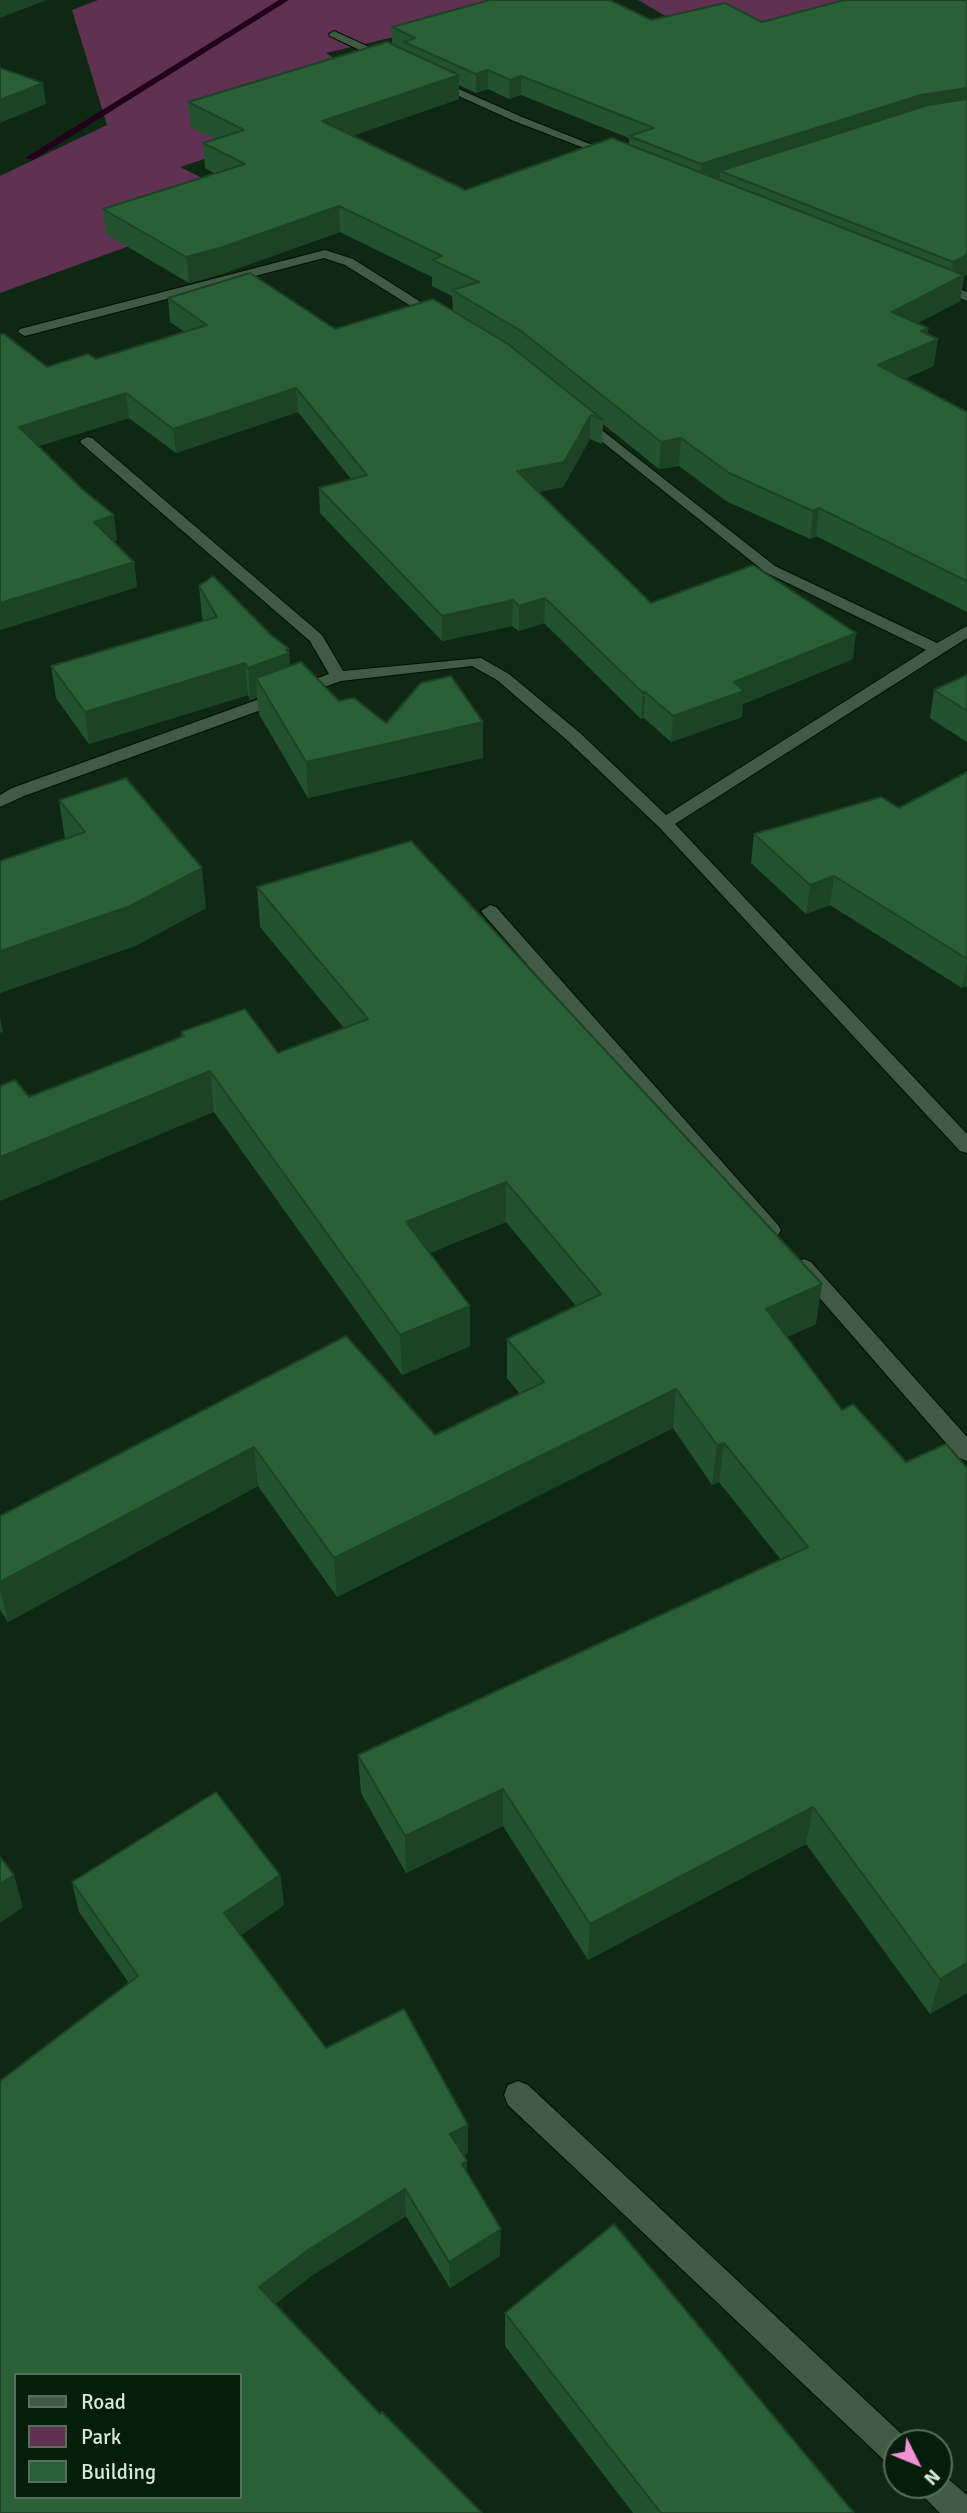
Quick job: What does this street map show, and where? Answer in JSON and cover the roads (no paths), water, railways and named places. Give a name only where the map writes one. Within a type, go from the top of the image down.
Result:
[{"type":"street","points":[[334,34],[397,63]]},
{"type":"street","points":[[421,75],[518,119],[628,162]]},
{"type":"street","points":[[25,332],[325,254],[349,262],[455,327]]},
{"type":"street","points":[[916,276],[967,297]]},
{"type":"street","points":[[567,406],[770,569],[937,649]]},
{"type":"street","points":[[87,441],[316,638],[338,676]]},
{"type":"street","points":[[665,823],[967,631]]},
{"type":"street","points":[[0,802],[18,792],[338,676],[475,661],[513,685],[574,737],[665,823],[967,1146]]},
{"type":"street","points":[[490,911],[967,1452]]},
{"type":"street","points":[[518,2095],[883,2438]]},
{"type":"street","points":[[948,2499],[963,2513]]},
{"type":"waterway","points":[[30,158],[285,0]]}]
